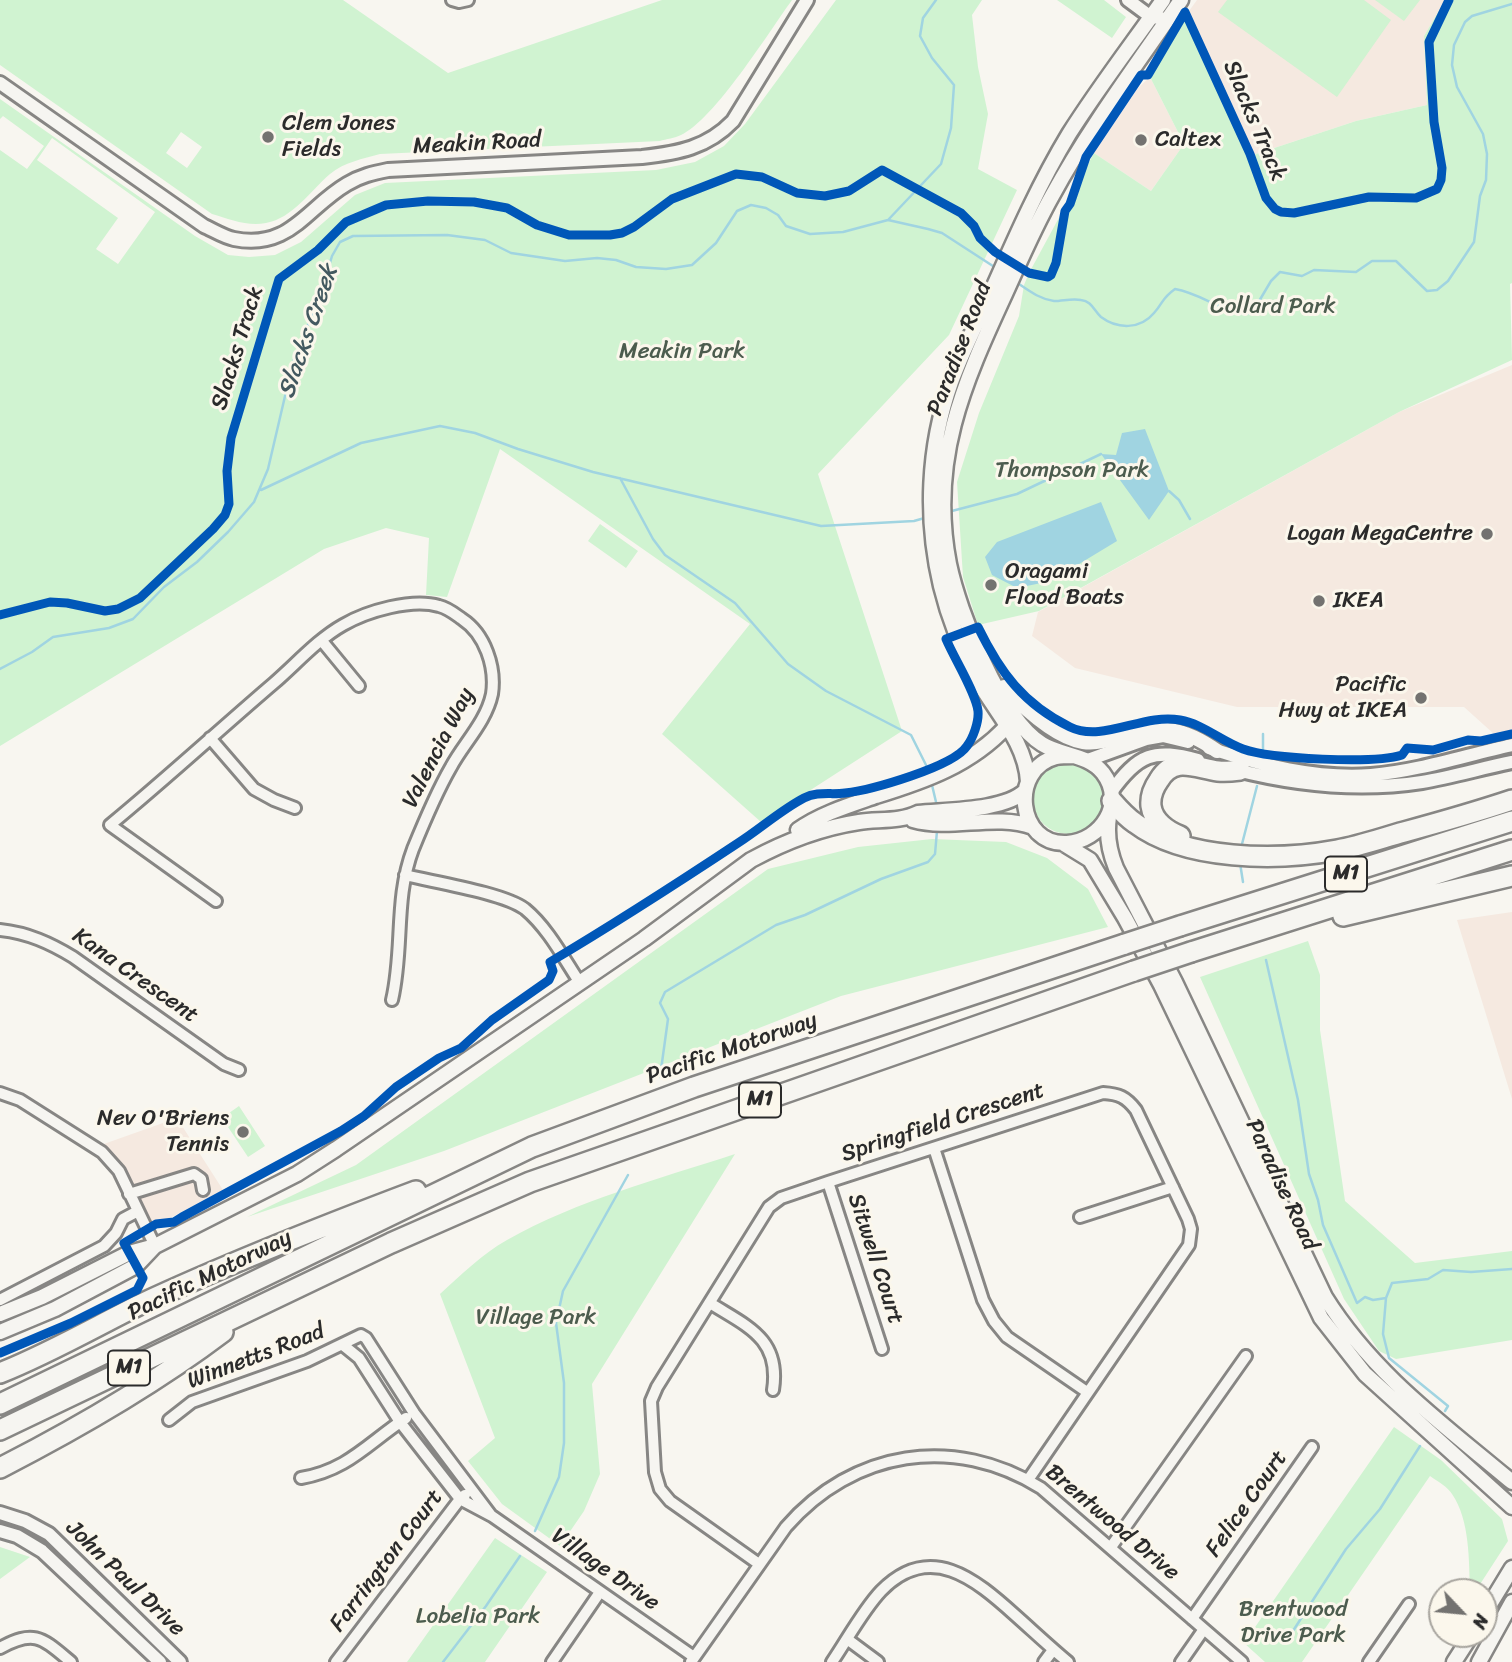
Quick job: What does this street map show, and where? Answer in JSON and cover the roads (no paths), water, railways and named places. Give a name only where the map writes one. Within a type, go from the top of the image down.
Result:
[{"type":"highway","points":[[1205,850],[1172,833],[1155,817],[1151,802],[1156,784],[1167,769],[1178,764],[1219,771],[1240,770]]},
{"type":"highway","points":[[1111,803],[1153,834],[1188,848],[1234,856],[1279,856],[1338,850],[1471,814],[1512,800]]},
{"type":"highway","name":"Pacific Motorway","points":[[0,1404],[531,1147],[694,1087],[1125,944],[1512,821]]},
{"type":"highway","name":"Pacific Motorway","points":[[0,1430],[391,1243],[530,1182],[1134,971],[1512,850]]},
{"type":"highway","points":[[1191,952],[1512,876]]},
{"type":"highway","points":[[0,1373],[140,1305],[348,1216],[531,1147]]},
{"type":"highway","points":[[0,1468],[73,1431],[177,1368],[258,1307]]},
{"type":"main road","name":"Paradise Road","points":[[1013,260],[1077,154],[1181,0]]},
{"type":"main road","name":"Paradise Road","points":[[1026,786],[1025,758],[978,679],[956,635],[946,607],[933,457],[947,394],[1013,260],[1035,198],[1070,133],[1157,5]]},
{"type":"main road","name":"Paradise Road","points":[[941,554],[965,620],[988,671],[1015,715],[1034,738],[1051,749],[1073,756]]},
{"type":"main road","points":[[988,671],[1037,717],[1072,739],[1099,742],[1140,731],[1165,728],[1197,737],[1217,751]]},
{"type":"main road","points":[[793,838],[799,829],[828,814],[954,768],[976,755],[1007,726]]},
{"type":"main road","points":[[0,1314],[42,1297],[130,1253],[155,1246],[297,1174],[580,983],[751,860],[793,838],[850,823],[908,818],[918,813],[1011,801],[1026,786],[1039,766],[1055,757],[1073,756],[1088,760],[1103,773],[1111,803],[1099,831],[1083,841],[1064,844],[1053,841],[1033,827],[1009,822],[917,821],[908,818]]},
{"type":"main road","points":[[1026,786],[1024,804],[1033,827]]},
{"type":"main road","name":"Paradise Road","points":[[1111,803],[1107,831],[1109,851],[1115,868],[1180,992],[1325,1297],[1345,1328],[1392,1382],[1512,1482]]},
{"type":"main road","name":"Paradise Road","points":[[1064,844],[1090,860],[1125,918],[1161,985],[1321,1318],[1365,1374],[1512,1507]]},
{"type":"main road","points":[[0,1332],[55,1308],[136,1266],[155,1246]]},
{"type":"main road","points":[[1498,1591],[1512,1568]]},
{"type":"main road","points":[[1479,1662],[1512,1602]]},
{"type":"street","points":[[452,0],[468,0]]},
{"type":"street","name":"Meakin Road","points":[[0,83],[204,226],[232,238],[253,240],[275,237],[299,225],[345,185],[365,175],[388,170],[642,157],[679,152],[702,145],[733,121],[807,0]]},
{"type":"street","name":"Meakin Road","points":[[793,24],[816,0]]},
{"type":"street","points":[[1128,0],[1157,5],[1168,19]]},
{"type":"street","name":"Valencia Way","points":[[216,901],[110,825],[344,624],[399,605],[415,603],[440,606],[470,624],[488,655],[492,692],[488,708],[442,783],[413,850],[399,902],[398,973],[392,1000]]},
{"type":"street","points":[[322,641],[359,686]]},
{"type":"street","points":[[1088,760],[1146,739],[1163,736],[1269,767],[1368,775],[1400,771],[1512,744]]},
{"type":"street","points":[[210,738],[254,789],[295,808]]},
{"type":"street","points":[[1111,803],[1137,761],[1153,754],[1174,753],[1240,770],[1339,787],[1372,787],[1424,781],[1512,762]]},
{"type":"street","points":[[405,875],[509,900],[524,909],[537,922],[580,983]]},
{"type":"street","name":"Kana Crescent","points":[[0,930],[19,932],[49,942],[224,1064],[239,1070]]},
{"type":"street","points":[[0,1093],[20,1100],[103,1152],[119,1171],[155,1246]]},
{"type":"street","name":"Springfield Crescent","points":[[760,1564],[670,1501],[660,1489],[655,1472],[651,1401],[757,1222],[769,1207],[781,1198],[1102,1093],[1117,1094],[1128,1099],[1136,1110],[1188,1219],[1191,1230],[1189,1245],[1028,1480]]},
{"type":"street","points":[[934,1148],[983,1300],[994,1321],[1007,1336],[1087,1392]]},
{"type":"street","points":[[130,1194],[194,1174],[201,1179],[203,1190]]},
{"type":"street","name":"Sitwell Court","points":[[828,1182],[882,1349]]},
{"type":"street","points":[[1080,1217],[1172,1187]]},
{"type":"street","points":[[0,1300],[104,1246],[116,1233],[123,1219],[138,1211]]},
{"type":"street","points":[[709,1303],[760,1335],[767,1344],[775,1374],[773,1390]]},
{"type":"street","name":"Winnetts Road","points":[[169,1420],[192,1402],[307,1361],[344,1346],[359,1335]]},
{"type":"street","name":"Village Drive","points":[[359,1335],[365,1337],[414,1413],[492,1516]]},
{"type":"street","name":"Village Drive","points":[[344,1346],[359,1358],[401,1422],[460,1499],[492,1516],[693,1659]]},
{"type":"street","points":[[1111,1547],[1246,1356]]},
{"type":"street","points":[[301,1478],[322,1474],[345,1464],[414,1413]]},
{"type":"street","name":"Felice Court","points":[[1192,1619],[1312,1447]]},
{"type":"street","name":"Brentwood Drive","points":[[693,1659],[801,1510],[852,1474],[913,1457],[939,1455],[983,1462],[1028,1480],[1053,1497],[1242,1662]]},
{"type":"street","name":"Farrington Court","points":[[336,1662],[460,1499],[474,1489]]},
{"type":"street","name":"John Paul Drive","points":[[0,1513],[25,1521],[49,1534],[180,1662]]},
{"type":"street","name":"John Paul Drive","points":[[0,1531],[17,1536],[42,1551],[160,1662]]},
{"type":"street","points":[[832,1662],[880,1592],[896,1578],[912,1571],[949,1568],[984,1587],[1068,1662]]},
{"type":"street","points":[[552,1662],[600,1592]]},
{"type":"street","points":[[1369,1662],[1409,1604]]},
{"type":"street","points":[[1181,1662],[1204,1629]]},
{"type":"street","points":[[0,1648],[29,1636],[41,1640],[71,1662]]},
{"type":"street","points":[[847,1640],[878,1662]]},
{"type":"street","points":[[1044,1662],[1053,1650]]},
{"type":"water","points":[[1145,429],[1169,491],[1149,520],[1101,454],[1116,455],[1122,433]]},
{"type":"water","points":[[1101,502],[1117,541],[1051,581],[1017,588],[992,575],[985,557],[997,542]]},
{"type":"waterway","points":[[888,220],[941,164],[951,128],[954,85],[932,58],[920,36],[923,18],[936,0]]},
{"type":"waterway","name":"Slacks Creek","points":[[1016,282],[1049,300],[1085,301],[1107,321],[1128,326],[1148,319],[1175,289],[1233,311],[1252,313],[1271,281],[1280,272],[1302,276],[1314,270],[1356,272],[1372,261],[1396,261],[1427,291],[1437,290],[1448,281],[1474,242],[1480,196],[1486,180],[1487,154],[1483,134],[1457,87],[1452,65],[1454,45],[1465,22],[1472,16],[1512,4]]},
{"type":"waterway","name":"Slacks Creek","points":[[0,669],[53,637],[109,628],[133,619],[164,587],[197,562],[254,502],[268,469],[293,362],[322,290],[332,256],[340,242],[353,236],[447,235],[485,240],[511,253],[565,261],[597,258],[616,260],[636,267],[666,269],[692,265],[716,243],[737,211],[751,205],[766,208],[778,215],[786,226],[810,234],[843,232],[888,220],[928,229],[942,233],[996,268]]},
{"type":"waterway","points":[[261,490],[361,443],[440,426],[475,433],[593,472],[821,526],[914,521],[928,517]]},
{"type":"waterway","points":[[948,512],[1017,494],[1101,454]]},
{"type":"waterway","points":[[620,478],[653,539],[665,555],[735,603],[788,664],[826,691],[911,735],[926,765]]},
{"type":"waterway","points":[[1169,491],[1179,500],[1190,519]]},
{"type":"waterway","points":[[1263,734],[1263,749]]},
{"type":"waterway","points":[[932,785],[936,802]]},
{"type":"waterway","points":[[1242,844],[1257,786]]},
{"type":"waterway","points":[[660,1077],[668,1019],[660,1003],[665,992],[776,925],[805,915],[881,879],[928,862],[935,854],[937,831]]},
{"type":"waterway","points":[[1240,863],[1243,882]]},
{"type":"waterway","points":[[1266,960],[1298,1100],[1309,1174],[1323,1225],[1357,1303],[1365,1297],[1373,1300],[1386,1298],[1392,1283],[1428,1279],[1443,1270],[1471,1272],[1512,1269]]},
{"type":"waterway","points":[[535,1531],[559,1477],[564,1443],[564,1383],[556,1323],[563,1291],[628,1175]]},
{"type":"waterway","points":[[1386,1298],[1383,1334],[1389,1358],[1448,1406],[1445,1411]]},
{"type":"waterway","points":[[1291,1634],[1346,1549],[1380,1509],[1420,1446]]},
{"type":"waterway","points":[[443,1662],[520,1556]]},
{"type":"place","name":"Clem Jones Fields","points":[[268,137]]},
{"type":"place","name":"Caltex","points":[[1141,140]]},
{"type":"place","name":"Logan MegaCentre","points":[[1487,534]]},
{"type":"place","name":"Oragami Flood Boats","points":[[991,585]]},
{"type":"place","name":"IKEA","points":[[1319,601]]},
{"type":"place","name":"Pacific Hwy at IKEA","points":[[1421,698]]},
{"type":"place","name":"Nev O'Briens Tennis","points":[[243,1132]]},
{"type":"park label","name":"Collard Park","points":[[1273,307]]},
{"type":"park label","name":"Meakin Park","points":[[682,352]]},
{"type":"park label","name":"Thompson Park","points":[[1072,471]]},
{"type":"park label","name":"Village Park","points":[[536,1318]]},
{"type":"park label","name":"Lobelia Park","points":[[478,1617]]},
{"type":"park label","name":"Brentwood Drive Park","points":[[1293,1623]]}]
